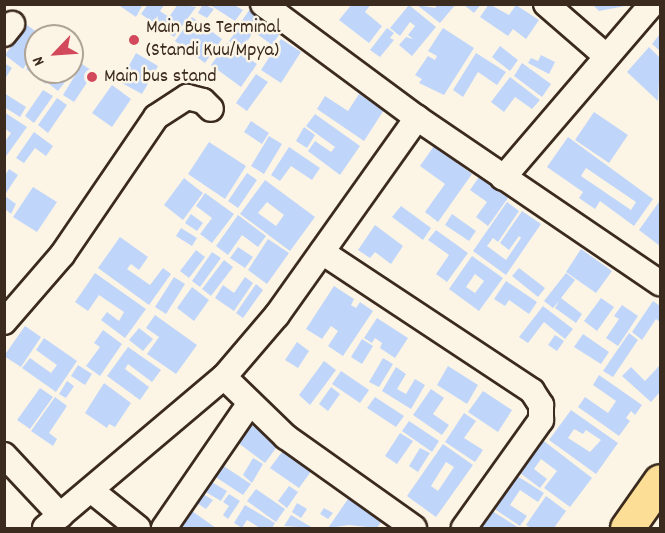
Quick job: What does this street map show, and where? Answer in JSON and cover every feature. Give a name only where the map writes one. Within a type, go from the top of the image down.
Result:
[{"type":"highway","points":[[627,528],[660,481]]},
{"type":"street","points":[[263,4],[417,118],[660,283]]},
{"type":"street","points":[[546,4],[606,56]]},
{"type":"street","points":[[503,178],[652,4]]},
{"type":"street","points":[[4,322],[62,255],[156,117],[187,97],[203,101],[211,109]]},
{"type":"street","points":[[4,455],[53,522],[92,491],[224,377],[277,315],[417,118]]},
{"type":"street","points":[[322,252],[532,391],[541,405],[541,420],[464,528]]},
{"type":"street","points":[[224,377],[286,437],[414,528]]},
{"type":"street","points":[[164,528],[250,403]]},
{"type":"street","points":[[92,491],[138,528]]},
{"type":"building","points":[[117,4],[143,4],[136,17]]},
{"type":"building","points":[[148,4],[165,4],[160,11],[169,17],[178,4],[196,7],[174,37],[141,14]]},
{"type":"building","points":[[203,4],[214,9],[207,18],[198,13]]},
{"type":"building","points":[[352,4],[371,4],[365,12],[382,26],[369,43],[339,20]]},
{"type":"building","points":[[438,4],[456,4],[440,23],[417,5],[435,8]]},
{"type":"building","points":[[463,4],[481,4],[474,13]]},
{"type":"building","points":[[489,4],[509,15],[516,5],[539,20],[526,39],[513,29],[508,36],[480,17]]},
{"type":"building","points":[[592,4],[625,4],[625,6],[599,11]]},
{"type":"building","points":[[210,5],[234,5],[243,10],[235,21]]},
{"type":"building","points":[[409,5],[436,27],[412,56],[399,45],[406,37],[413,39],[408,35],[415,26],[410,22],[400,36],[390,28]]},
{"type":"building","points":[[250,9],[281,32],[272,45],[241,22]]},
{"type":"building","points":[[192,17],[222,39],[205,63],[175,41]]},
{"type":"building","points":[[240,26],[252,34],[242,49],[229,41]]},
{"type":"building","points":[[387,28],[394,33],[390,38],[394,40],[380,57],[370,50]]},
{"type":"building","points":[[443,28],[474,48],[444,95],[419,83],[422,79],[415,75],[428,56],[435,60],[437,56],[428,51]]},
{"type":"building","points":[[24,29],[23,69],[5,55]]},
{"type":"building","points":[[660,34],[660,51],[652,44]]},
{"type":"building","points":[[281,39],[301,52],[281,83],[261,70]]},
{"type":"building","points":[[227,43],[257,64],[241,87],[211,65]]},
{"type":"building","points":[[500,46],[518,60],[510,71],[492,57]]},
{"type":"building","points":[[649,47],[660,58],[658,101],[627,72]]},
{"type":"building","points":[[136,53],[158,66],[142,94],[120,82]]},
{"type":"building","points":[[476,53],[506,72],[497,85],[478,72],[463,97],[453,90]]},
{"type":"building","points":[[541,55],[555,62],[549,74],[528,63],[531,58],[538,61]]},
{"type":"building","points":[[4,63],[12,68],[4,80]]},
{"type":"building","points":[[522,63],[551,84],[542,97],[514,76]]},
{"type":"building","points":[[84,65],[94,72],[74,102],[63,95],[70,84],[84,84]]},
{"type":"building","points":[[256,74],[268,82],[247,111],[236,103]]},
{"type":"building","points":[[510,77],[540,100],[532,109],[515,97],[504,112],[491,102]]},
{"type":"building","points":[[49,84],[63,84],[58,91]]},
{"type":"building","points":[[112,85],[131,99],[112,127],[92,113]]},
{"type":"building","points":[[43,90],[53,96],[34,123],[25,116]]},
{"type":"building","points":[[4,93],[26,107],[20,117],[4,107]]},
{"type":"building","points":[[359,94],[384,110],[364,141],[317,109],[325,96],[348,111]]},
{"type":"building","points":[[57,98],[67,105],[48,133],[38,125]]},
{"type":"building","points":[[4,112],[27,127],[4,159],[4,143],[11,133],[4,128]]},
{"type":"building","points":[[594,112],[628,135],[609,163],[575,140]]},
{"type":"building","points":[[315,114],[360,146],[340,175],[308,151],[315,141],[331,152],[335,147],[306,126]]},
{"type":"building","points":[[251,121],[269,133],[262,144],[244,132]]},
{"type":"building","points":[[304,127],[315,135],[307,148],[296,141]]},
{"type":"building","points":[[34,132],[53,146],[46,156],[35,148],[24,163],[16,158]]},
{"type":"building","points":[[269,136],[282,144],[264,174],[251,166]]},
{"type":"building","points":[[568,137],[653,199],[634,226],[600,201],[595,209],[579,198],[583,192],[547,167]],"holes":[[[586,168],[636,202],[631,210],[581,176]]]},
{"type":"building","points":[[209,142],[246,166],[225,199],[188,174]]},
{"type":"building","points":[[434,146],[472,174],[438,222],[425,212],[445,184],[420,166]]},
{"type":"building","points":[[289,147],[320,168],[312,180],[291,166],[280,181],[271,175]]},
{"type":"building","points":[[9,169],[18,175],[4,196],[4,177]]},
{"type":"building","points":[[247,173],[257,180],[238,208],[228,201]]},
{"type":"building","points":[[479,177],[508,198],[488,226],[476,217],[487,202],[470,190]]},
{"type":"building","points":[[184,178],[203,193],[183,220],[164,205]]},
{"type":"building","points":[[265,180],[315,217],[290,251],[240,214]],"holes":[[[267,202],[284,215],[276,226],[258,213]]]},
{"type":"building","points":[[33,187],[57,202],[37,232],[13,217]]},
{"type":"building","points":[[205,193],[234,214],[212,243],[200,234],[212,218],[196,206]]},
{"type":"building","points":[[6,197],[16,204],[11,214],[5,209]]},
{"type":"building","points":[[507,202],[519,211],[498,242],[493,238],[487,246],[506,260],[521,238],[519,236],[509,250],[500,243],[522,211],[541,224],[506,275],[473,251]]},
{"type":"building","points":[[659,202],[660,204],[660,246],[639,230]]},
{"type":"building","points":[[401,206],[431,228],[423,240],[392,217]]},
{"type":"building","points":[[191,214],[203,223],[197,231],[185,223]]},
{"type":"building","points":[[452,214],[476,231],[469,241],[445,225]]},
{"type":"building","points":[[238,215],[266,236],[258,247],[242,235],[228,255],[216,246]]},
{"type":"building","points":[[375,225],[403,246],[391,264],[375,252],[370,258],[358,250]]},
{"type":"building","points":[[181,228],[197,238],[192,246],[176,236]]},
{"type":"building","points":[[436,230],[468,253],[447,282],[436,274],[449,255],[428,240]]},
{"type":"building","points":[[120,237],[148,257],[139,270],[131,264],[127,269],[150,285],[163,268],[171,274],[149,305],[98,268]]},
{"type":"building","points":[[268,239],[289,253],[267,284],[248,270]]},
{"type":"building","points":[[238,247],[253,257],[245,268],[230,258]]},
{"type":"building","points":[[581,249],[612,271],[596,293],[566,272]]},
{"type":"building","points":[[196,250],[205,257],[189,278],[180,271]]},
{"type":"building","points":[[212,252],[221,258],[200,287],[192,281]]},
{"type":"building","points":[[472,256],[503,278],[479,311],[449,289]],"holes":[[[475,274],[484,281],[475,293],[466,287]]]},
{"type":"building","points":[[224,260],[233,267],[211,296],[202,289]]},
{"type":"building","points":[[519,268],[545,288],[538,297],[512,276]]},
{"type":"building","points":[[95,273],[146,309],[125,338],[101,320],[107,312],[119,321],[124,312],[99,295],[88,311],[75,302]]},
{"type":"building","points":[[566,273],[575,280],[561,298],[582,314],[576,323],[555,308],[559,301],[553,308],[544,301]]},
{"type":"building","points":[[174,277],[185,284],[166,314],[155,307]]},
{"type":"building","points":[[245,277],[253,283],[234,311],[215,298],[223,285],[234,293]]},
{"type":"building","points":[[506,281],[537,302],[529,314],[509,300],[505,306],[494,299]]},
{"type":"building","points":[[256,284],[263,290],[243,318],[236,313]]},
{"type":"building","points":[[334,286],[354,299],[351,305],[356,308],[360,302],[373,311],[343,356],[328,346],[338,331],[331,326],[322,339],[306,329]]},
{"type":"building","points":[[192,287],[209,300],[194,321],[177,308]]},
{"type":"building","points":[[601,298],[614,307],[597,331],[584,321]]},
{"type":"building","points":[[653,301],[660,306],[660,322],[656,319],[642,340],[632,332]]},
{"type":"building","points":[[622,305],[638,316],[618,346],[606,338],[619,319],[614,316]]},
{"type":"building","points":[[543,306],[573,329],[565,339],[544,322],[528,343],[519,337]]},
{"type":"building","points":[[155,315],[197,345],[176,374],[147,354],[159,337],[146,328]]},
{"type":"building","points":[[377,318],[408,338],[395,358],[380,348],[382,343],[375,338],[372,343],[364,338]]},
{"type":"building","points":[[25,326],[41,337],[21,367],[4,356]]},
{"type":"building","points":[[139,328],[153,339],[143,351],[129,340]]},
{"type":"building","points":[[103,330],[122,344],[100,376],[86,366],[100,347],[94,343]]},
{"type":"building","points":[[629,333],[638,340],[613,377],[603,371]]},
{"type":"building","points":[[583,334],[609,352],[601,364],[574,347]]},
{"type":"building","points":[[555,335],[564,341],[557,351],[548,345]]},
{"type":"building","points":[[44,338],[77,361],[56,392],[22,368],[30,358],[51,373],[57,365],[36,350]]},
{"type":"building","points":[[362,339],[373,346],[362,364],[351,357]]},
{"type":"building","points":[[297,342],[309,351],[298,368],[285,360]]},
{"type":"building","points":[[128,347],[161,370],[152,382],[128,364],[125,369],[149,387],[140,400],[107,376]]},
{"type":"building","points":[[383,358],[393,364],[379,387],[369,382]]},
{"type":"building","points":[[324,361],[336,370],[310,405],[299,395]]},
{"type":"building","points":[[78,365],[92,374],[85,385],[71,376]]},
{"type":"building","points":[[660,365],[660,392],[651,402],[622,376],[631,367],[645,381]]},
{"type":"building","points":[[448,366],[478,385],[467,404],[437,385]]},
{"type":"building","points":[[396,367],[406,374],[397,389],[406,394],[415,379],[425,385],[411,409],[382,391]]},
{"type":"building","points":[[341,371],[369,390],[360,403],[332,384]]},
{"type":"building","points":[[599,375],[642,405],[635,415],[631,411],[626,418],[630,421],[619,436],[578,407],[585,397],[608,413],[616,401],[593,385]]},
{"type":"building","points":[[67,381],[74,386],[66,398],[59,394]]},
{"type":"building","points":[[104,383],[131,403],[115,427],[109,424],[107,428],[85,413]]},
{"type":"building","points":[[331,387],[340,394],[328,411],[319,404]]},
{"type":"building","points":[[40,388],[53,397],[30,429],[17,420]]},
{"type":"building","points":[[431,389],[444,398],[433,414],[449,425],[442,435],[413,415]]},
{"type":"building","points":[[483,391],[512,410],[498,432],[468,412]]},
{"type":"building","points":[[55,397],[67,406],[49,433],[57,439],[53,446],[31,431]]},
{"type":"building","points":[[375,397],[404,416],[396,427],[367,408]]},
{"type":"building","points":[[571,410],[618,443],[596,474],[549,440]],"holes":[[[574,429],[583,434],[586,430],[601,440],[590,452],[568,438]]]},
{"type":"building","points":[[464,413],[476,421],[464,438],[483,450],[475,462],[445,442]]},
{"type":"building","points":[[409,421],[439,441],[432,452],[402,431]]},
{"type":"building","points":[[250,424],[279,444],[265,463],[237,442]]},
{"type":"building","points":[[400,433],[413,441],[397,464],[385,456]]},
{"type":"building","points":[[540,438],[592,478],[570,507],[544,488],[557,471],[541,459],[534,469],[547,479],[540,488],[516,470]]},
{"type":"building","points":[[443,444],[473,465],[436,517],[407,496]],"holes":[[[446,462],[454,467],[438,491],[431,486]]]},
{"type":"building","points":[[287,445],[315,466],[299,488],[270,468]]},
{"type":"building","points":[[420,448],[430,453],[418,472],[409,466]]},
{"type":"building","points":[[253,458],[263,464],[252,483],[243,475]]},
{"type":"building","points":[[222,465],[251,484],[243,495],[214,476]]},
{"type":"building","points":[[514,474],[544,493],[538,502],[520,490],[510,505],[527,516],[520,526],[493,508]]},
{"type":"building","points":[[210,481],[227,491],[221,501],[204,491]]},
{"type":"building","points":[[289,486],[298,492],[287,508],[278,501]]},
{"type":"building","points":[[256,489],[285,509],[276,522],[247,501]]},
{"type":"building","points":[[203,494],[213,500],[206,509],[197,503]]},
{"type":"building","points":[[229,494],[240,501],[228,519],[223,515],[229,506],[223,502]]},
{"type":"building","points":[[350,496],[386,515],[377,528],[349,525],[328,528]]},
{"type":"building","points":[[546,496],[566,511],[554,528],[531,528],[526,525]]},
{"type":"building","points":[[297,503],[307,509],[301,518],[292,512]]},
{"type":"building","points":[[245,505],[275,523],[272,528],[260,528],[247,520],[242,528],[234,523]]},
{"type":"building","points":[[324,508],[333,513],[328,519],[320,514]]},
{"type":"building","points":[[489,509],[519,528],[477,528]]},
{"type":"building","points":[[192,511],[216,528],[179,528]]},
{"type":"building","points":[[291,515],[313,528],[284,526]]},
{"type":"place","name":"Main Bus Terminal (Standi Kuu/Mpya)","points":[[134,40]]},
{"type":"place","name":"Main bus stand","points":[[92,77]]}]
